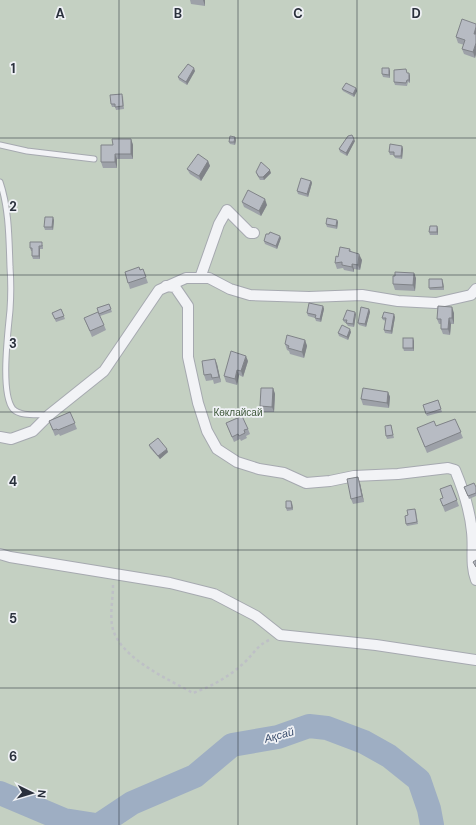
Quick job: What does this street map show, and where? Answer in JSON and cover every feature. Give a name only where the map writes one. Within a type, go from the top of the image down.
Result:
[{"type":"street","points":[[200,278],[219,224],[227,210],[250,233],[254,233]]},
{"type":"street","points":[[0,437],[11,439],[33,431],[49,415],[104,371],[159,290],[186,278],[209,278],[230,289],[250,295],[309,297],[362,295],[398,301],[436,303],[471,295],[476,289]]},
{"type":"street","points":[[166,286],[175,288],[188,306],[188,356],[198,403],[207,431],[217,449],[237,462],[259,469],[284,473],[306,482],[330,481],[354,476],[398,474],[448,468],[455,470],[464,491],[472,532],[472,568],[476,580]]},
{"type":"street","points":[[0,554],[10,557],[170,583],[214,594],[256,616],[280,635],[376,645],[476,660]]},
{"type":"lane","points":[[0,145],[27,151],[94,159]]},
{"type":"lane","points":[[0,182],[5,197],[10,266],[10,308],[5,379],[8,400],[13,410],[24,414],[49,415]]},
{"type":"lane","points":[[0,370],[5,379]]},
{"type":"path","points":[[114,574],[112,626],[119,644],[141,663],[193,693],[213,686],[246,661],[260,645],[280,635]]},
{"type":"green space","name":"Көклайсай","points":[[0,0],[476,0],[476,825],[0,825]]},
{"type":"building","points":[[462,19],[476,24],[474,34],[476,34],[476,43],[473,52],[462,49],[465,40],[456,37]]},
{"type":"building","points":[[188,64],[194,68],[186,82],[178,77]]},
{"type":"building","points":[[382,68],[389,68],[389,75],[382,74]]},
{"type":"building","points":[[406,69],[407,73],[409,73],[409,80],[407,80],[406,83],[394,82],[394,70]]},
{"type":"building","points":[[346,83],[356,88],[353,94],[342,89]]},
{"type":"building","points":[[122,94],[123,106],[115,107],[115,104],[111,104],[110,95]]},
{"type":"building","points":[[352,135],[354,139],[346,153],[339,149],[348,136]]},
{"type":"building","points":[[230,136],[235,137],[234,142],[229,142]]},
{"type":"building","points":[[112,139],[131,139],[131,154],[115,154],[115,162],[101,162],[101,145],[113,145]]},
{"type":"building","points":[[390,144],[402,146],[401,156],[394,156],[394,152],[389,152]]},
{"type":"building","points":[[198,154],[208,161],[199,176],[187,169]]},
{"type":"building","points":[[261,162],[270,170],[263,177],[259,177],[256,172]]},
{"type":"building","points":[[301,178],[311,181],[307,194],[297,191]]},
{"type":"building","points":[[248,190],[265,199],[259,211],[242,202]]},
{"type":"building","points":[[45,217],[53,217],[52,227],[44,227]]},
{"type":"building","points":[[327,218],[337,220],[336,226],[326,224]]},
{"type":"building","points":[[430,226],[437,226],[437,232],[429,232]]},
{"type":"building","points":[[270,232],[280,236],[276,246],[264,241],[266,234],[269,234]]},
{"type":"building","points":[[30,242],[42,242],[42,246],[39,246],[39,256],[32,256]]},
{"type":"building","points":[[340,247],[350,249],[349,251],[359,254],[358,265],[352,264],[352,267],[342,265],[342,262],[335,263]]},
{"type":"building","points":[[139,267],[140,270],[143,269],[146,277],[128,283],[125,272]]},
{"type":"building","points":[[395,272],[414,273],[413,285],[393,284],[393,276],[395,276]]},
{"type":"building","points":[[429,279],[442,279],[443,287],[429,288]]},
{"type":"building","points":[[309,303],[323,306],[320,319],[315,318],[316,315],[307,313]]},
{"type":"building","points":[[109,304],[111,309],[99,314],[97,308]]},
{"type":"building","points":[[438,306],[452,307],[452,318],[449,318],[448,329],[441,329],[441,319],[437,319]]},
{"type":"building","points":[[361,307],[369,309],[365,324],[358,323]]},
{"type":"building","points":[[61,309],[64,316],[55,319],[52,313]]},
{"type":"building","points":[[347,310],[355,312],[353,324],[346,323],[347,320],[343,320]]},
{"type":"building","points":[[98,312],[104,325],[90,331],[84,318]]},
{"type":"building","points":[[384,312],[394,314],[391,331],[384,330],[386,318],[382,318]]},
{"type":"building","points":[[342,325],[350,329],[347,337],[338,333]]},
{"type":"building","points":[[287,335],[305,340],[302,352],[288,348],[289,346],[285,344]]},
{"type":"building","points":[[403,338],[413,338],[413,348],[403,348]]},
{"type":"building","points":[[231,351],[246,356],[241,371],[237,370],[235,379],[224,376]]},
{"type":"building","points":[[215,359],[219,377],[212,378],[211,374],[204,375],[202,361]]},
{"type":"building","points":[[261,388],[273,388],[272,407],[260,406]]},
{"type":"building","points":[[363,388],[388,392],[387,403],[361,399]]},
{"type":"building","points":[[438,400],[441,409],[426,414],[423,405]]},
{"type":"building","points":[[70,412],[75,423],[58,430],[53,430],[49,421]]},
{"type":"building","points":[[242,416],[248,429],[244,430],[245,433],[239,436],[238,434],[232,437],[226,423]]},
{"type":"building","points":[[455,419],[461,432],[425,447],[417,428],[434,421],[436,426]]},
{"type":"building","points":[[391,425],[393,435],[386,436],[385,426]]},
{"type":"building","points":[[158,438],[167,449],[158,456],[149,445]]},
{"type":"building","points":[[358,477],[362,496],[351,499],[347,479]]},
{"type":"building","points":[[474,483],[476,493],[468,496],[464,487]]},
{"type":"building","points":[[451,485],[457,500],[443,506],[440,499],[443,498],[440,489]]},
{"type":"building","points":[[286,501],[291,501],[292,508],[286,508]]},
{"type":"building","points":[[415,509],[417,522],[406,524],[405,516],[408,515],[407,510]]},
{"type":"building","points":[[476,560],[476,567],[473,562]]},
{"type":"waterway","name":"Ақсай","points":[[99,825],[132,803],[195,776],[232,745],[278,737],[309,726],[327,728],[364,742],[389,756],[419,780],[429,809],[432,825]]},
{"type":"waterway","name":"Ақсай","points":[[0,793],[64,820],[96,825]]}]
